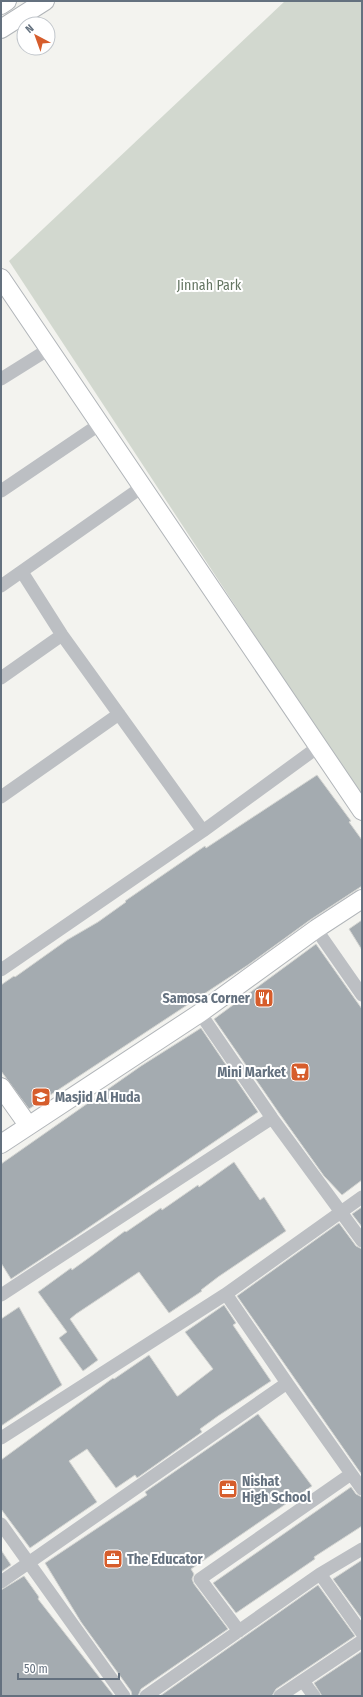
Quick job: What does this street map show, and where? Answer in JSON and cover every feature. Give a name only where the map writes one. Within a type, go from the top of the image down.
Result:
[{"type":"street","points":[[20,16],[45,1]]},
{"type":"street","points":[[5,2],[16,17]]},
{"type":"street","points":[[1,29],[16,19]]},
{"type":"street","points":[[1,278],[362,811]]},
{"type":"street","points":[[1,379],[49,349]]},
{"type":"street","points":[[1,491],[100,424]]},
{"type":"street","points":[[1,586],[142,487]]},
{"type":"street","points":[[22,572],[62,635],[204,831]]},
{"type":"street","points":[[1,678],[62,635]]},
{"type":"street","points":[[1,797],[119,714]]},
{"type":"street","points":[[1,970],[204,831],[318,747]]},
{"type":"street","points":[[1,1144],[200,1013],[316,929],[362,899]]},
{"type":"street","points":[[316,929],[362,995]]},
{"type":"street","points":[[200,1013],[272,1118],[362,1241]]},
{"type":"street","points":[[1,1087],[28,1125]]},
{"type":"street","points":[[1,1295],[272,1118]]},
{"type":"street","points":[[1,1438],[226,1294],[362,1197]]},
{"type":"street","points":[[226,1294],[287,1384],[362,1489]]},
{"type":"street","points":[[1,1582],[287,1384]]},
{"type":"street","points":[[239,1631],[200,1579],[351,1474]]},
{"type":"street","points":[[1,1524],[124,1696]]},
{"type":"street","points":[[146,1696],[320,1574],[362,1549]]},
{"type":"street","points":[[320,1574],[362,1633]]},
{"type":"street","points":[[280,1696],[362,1641]]},
{"type":"street","points":[[303,1681],[314,1696]]},
{"type":"green space","name":"Jinnah Park","points":[[285,1],[362,1],[362,799],[9,261]]},
{"type":"building","points":[[317,775],[351,821],[349,822],[362,840],[362,886],[310,920],[248,965],[29,1109],[1,1071],[1,985],[14,976],[15,977],[67,940],[98,922],[126,902],[125,901],[205,846],[206,848]]},
{"type":"building","points":[[362,920],[362,950],[349,929]]},
{"type":"building","name":"Mini Market","points":[[316,944],[362,1009],[362,1180],[342,1195],[324,1176],[214,1019]]},
{"type":"building","points":[[201,1028],[258,1112],[11,1279],[1,1263],[1,1164],[141,1066]]},
{"type":"building","points":[[234,1162],[260,1200],[264,1197],[286,1231],[218,1277],[201,1290],[202,1291],[169,1313],[139,1272],[76,1314],[70,1319],[98,1360],[83,1371],[59,1338],[67,1332],[38,1292],[71,1268],[72,1270],[125,1231],[126,1232],[161,1208],[162,1210],[198,1185],[199,1187]]},
{"type":"building","points":[[362,1207],[362,1227],[352,1214]]},
{"type":"building","points":[[339,1223],[356,1246],[362,1249],[362,1475],[237,1296]]},
{"type":"building","points":[[224,1305],[236,1323],[233,1325],[271,1381],[200,1429],[202,1432],[137,1478],[135,1475],[116,1488],[87,1449],[69,1461],[97,1502],[30,1548],[1,1509],[1,1460],[113,1378],[114,1379],[149,1355],[178,1396],[213,1369],[185,1332]]},
{"type":"building","points":[[19,1307],[62,1385],[1,1426],[1,1319]]},
{"type":"building","points":[[258,1414],[312,1486],[191,1569],[194,1574],[192,1579],[194,1584],[228,1629],[141,1689],[138,1696],[132,1696],[131,1691],[81,1622],[45,1563],[147,1495],[145,1492]]},
{"type":"building","points":[[351,1487],[356,1494],[362,1497],[362,1526],[314,1557],[315,1559],[236,1613],[213,1583]]},
{"type":"building","points":[[1,1550],[11,1565],[1,1572]]},
{"type":"building","points":[[362,1560],[362,1619],[333,1579]]},
{"type":"building","points":[[24,1576],[39,1597],[38,1599],[114,1696],[1,1696],[1,1590]]},
{"type":"building","points":[[318,1585],[355,1636],[276,1689],[272,1696],[160,1696]]},
{"type":"building","points":[[362,1651],[362,1696],[322,1696],[314,1683]]},
{"type":"place","name":"Samosa Corner","points":[[264,998]]},
{"type":"place","name":"Mini Market","points":[[300,1072]]},
{"type":"place","name":"Masjid Al Huda","points":[[41,1097]]},
{"type":"place","name":"Nishat High School","points":[[228,1489]]},
{"type":"place","name":"The Educator","points":[[113,1559]]}]
